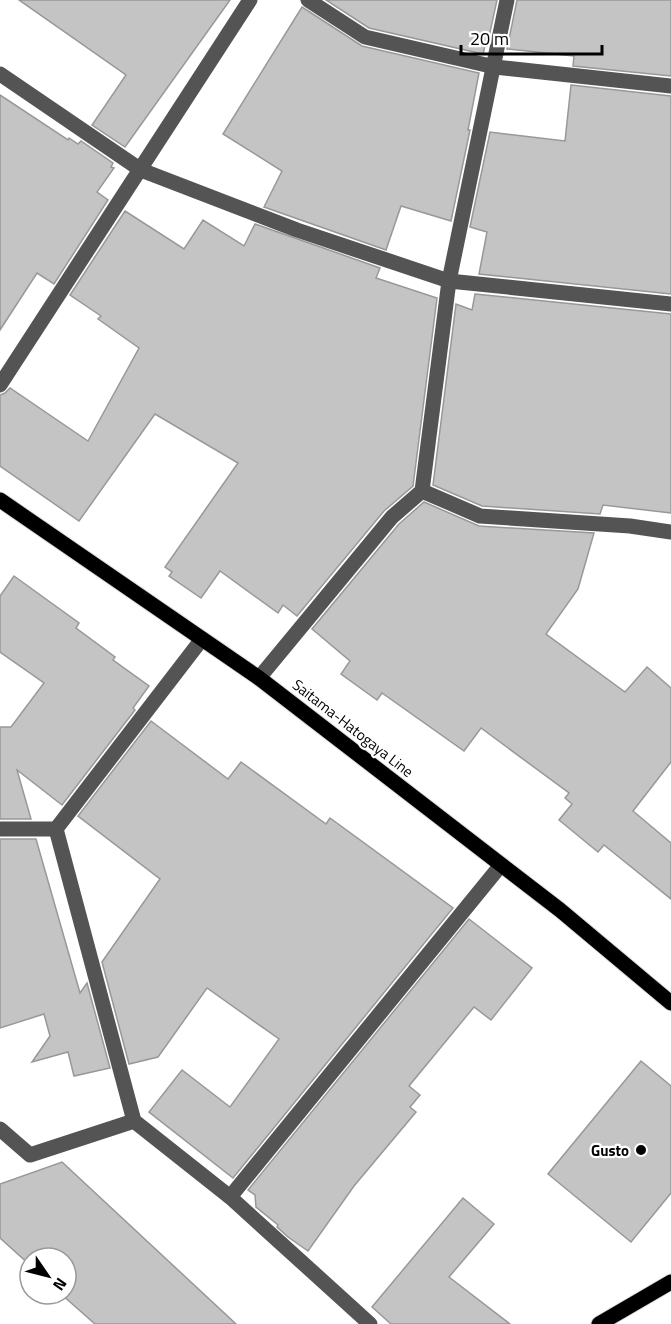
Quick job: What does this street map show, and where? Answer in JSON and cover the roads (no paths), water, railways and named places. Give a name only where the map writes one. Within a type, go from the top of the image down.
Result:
[{"type":"main road","name":"Saitama-Hatogaya Line","points":[[0,500],[259,678],[560,910],[671,1004]]},
{"type":"main road","points":[[599,1324],[671,1282]]},
{"type":"street","points":[[0,385],[250,0]]},
{"type":"street","points":[[308,0],[364,37],[495,67],[671,86]]},
{"type":"street","points":[[259,678],[392,517],[422,491],[449,281],[507,0]]},
{"type":"street","points":[[0,74],[141,170],[297,230],[449,281],[671,304]]},
{"type":"street","points":[[422,491],[480,516],[630,526],[671,532]]},
{"type":"street","points":[[56,829],[202,639]]},
{"type":"street","points":[[0,829],[56,829]]},
{"type":"street","points":[[56,829],[134,1121],[230,1197],[370,1324]]},
{"type":"street","points":[[230,1197],[501,865]]},
{"type":"street","points":[[0,1129],[30,1155],[134,1121]]},
{"type":"place","name":"Gusto","points":[[641,1150]]}]
